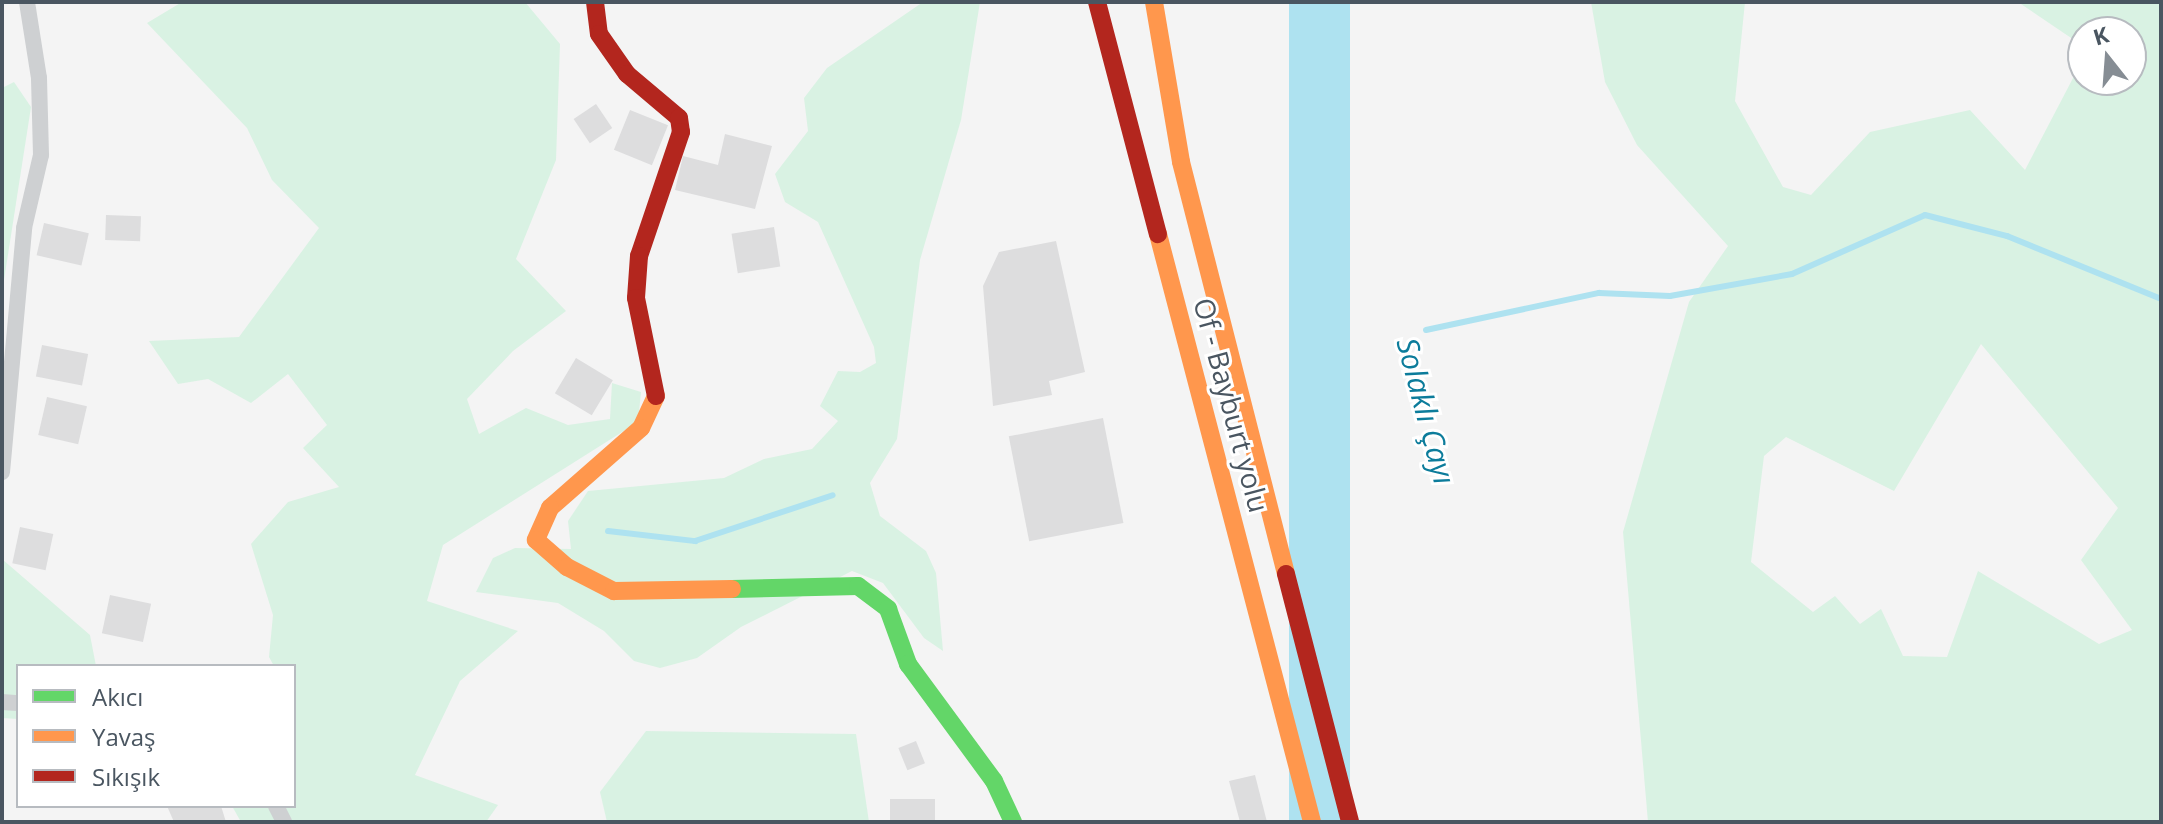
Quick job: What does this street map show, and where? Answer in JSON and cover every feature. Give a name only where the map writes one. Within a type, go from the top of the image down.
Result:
[{"type":"main road","points":[[595,2],[599,34],[627,74],[679,118],[681,132],[638,270],[636,298],[657,394],[641,428],[550,508],[536,540],[567,567],[614,591],[858,586],[888,609],[908,664],[994,781],[1013,822]]},
{"type":"main road","name":"Of - Bayburt yolu","points":[[1097,2],[1312,822]]},
{"type":"main road","name":"Of - Bayburt yolu","points":[[1154,2],[1181,162],[1350,822]]},
{"type":"street","points":[[2,472],[24,228],[41,155],[39,78],[27,2]]},
{"type":"green space","points":[[182,2],[525,2],[560,44],[556,160],[516,259],[566,311],[513,351],[467,399],[479,434],[526,408],[568,425],[610,419],[612,383],[641,392],[638,422],[443,545],[427,601],[518,631],[460,681],[415,775],[498,805],[486,822],[241,822],[233,808],[296,808],[296,664],[273,664],[269,657],[273,615],[251,544],[288,502],[339,487],[303,448],[327,425],[288,374],[251,403],[208,379],[178,384],[149,341],[239,337],[319,228],[272,180],[247,128],[147,23]]},
{"type":"green space","points":[[923,2],[980,2],[961,120],[920,260],[897,439],[870,483],[880,516],[926,551],[936,573],[943,651],[924,638],[883,583],[852,571],[741,627],[697,658],[660,668],[634,661],[604,631],[558,603],[476,592],[493,558],[515,548],[571,549],[568,521],[588,491],[724,478],[764,459],[812,449],[838,421],[820,406],[838,371],[860,372],[876,363],[874,347],[818,222],[785,202],[775,174],[808,131],[804,98],[827,68]]},
{"type":"green space","points":[[1591,2],[1745,2],[1735,101],[1783,187],[1811,195],[1870,132],[1970,110],[2025,170],[2067,90],[2067,96],[2147,96],[2147,16],[2067,16],[2067,35],[2018,2],[2161,2],[2161,822],[1648,822],[1623,532],[1689,302],[1728,246],[1637,145],[1605,82]],"holes":[[[1981,344],[2118,508],[2081,560],[2132,630],[2099,644],[1978,571],[1947,657],[1903,656],[1881,609],[1860,624],[1835,596],[1813,612],[1751,562],[1764,456],[1786,437],[1894,491]]]},
{"type":"green space","points":[[14,82],[31,107],[2,293],[2,88]]},
{"type":"green space","points":[[2,559],[90,635],[96,664],[16,664],[16,719],[2,718]]},
{"type":"green space","points":[[646,731],[856,734],[869,822],[607,822],[600,792]]},
{"type":"water","points":[[1289,2],[1350,2],[1350,822],[1289,822]]},
{"type":"building","points":[[596,104],[612,128],[590,143],[574,119]]},
{"type":"building","points":[[630,110],[668,125],[652,165],[614,150]]},
{"type":"building","points":[[725,134],[772,146],[755,209],[675,190],[683,156],[718,165]]},
{"type":"building","points":[[106,215],[141,216],[140,241],[105,240]]},
{"type":"building","points":[[44,223],[89,233],[81,266],[37,255]]},
{"type":"building","points":[[774,227],[780,267],[738,273],[732,234]]},
{"type":"building","points":[[1056,241],[1085,372],[1049,381],[1052,395],[993,406],[983,286],[999,252]]},
{"type":"building","points":[[42,345],[88,354],[82,385],[36,376]]},
{"type":"building","points":[[576,358],[613,380],[592,415],[555,393]]},
{"type":"building","points":[[47,397],[87,406],[78,444],[38,435]]},
{"type":"building","points":[[1103,418],[1123,523],[1029,541],[1009,436]]},
{"type":"building","points":[[20,527],[53,534],[46,570],[12,563]]},
{"type":"building","points":[[110,595],[151,604],[143,642],[102,633]]},
{"type":"building","points":[[916,741],[925,763],[907,770],[898,748]]},
{"type":"building","points":[[1255,775],[1267,822],[1240,822],[1229,781]]},
{"type":"building","points":[[890,799],[935,799],[935,822],[890,822]]},
{"type":"building","points":[[168,808],[222,808],[226,822],[174,822]]},
{"type":"waterway","name":"Solaklı Çayı","points":[[1426,330],[1599,293],[1670,296],[1792,274],[1925,215],[2007,236],[2161,299]]},
{"type":"waterway","points":[[608,531],[695,541],[833,495]]},
{"type":"traffic: fast","points":[[732,589],[858,586],[888,609],[908,664],[994,781],[1013,822]]},
{"type":"traffic: slow","points":[[1154,2],[1181,162],[1286,574]]},
{"type":"traffic: slow","points":[[1158,234],[1312,822]]},
{"type":"traffic: slow","points":[[656,396],[641,428],[550,508],[536,540],[567,567],[614,591],[732,589]]},
{"type":"traffic: jam","points":[[595,2],[599,34],[627,74],[679,118],[681,132],[639,256],[636,298],[656,396]]},
{"type":"traffic: jam","points":[[1097,2],[1158,234]]},
{"type":"traffic: jam","points":[[1286,574],[1350,822]]}]
